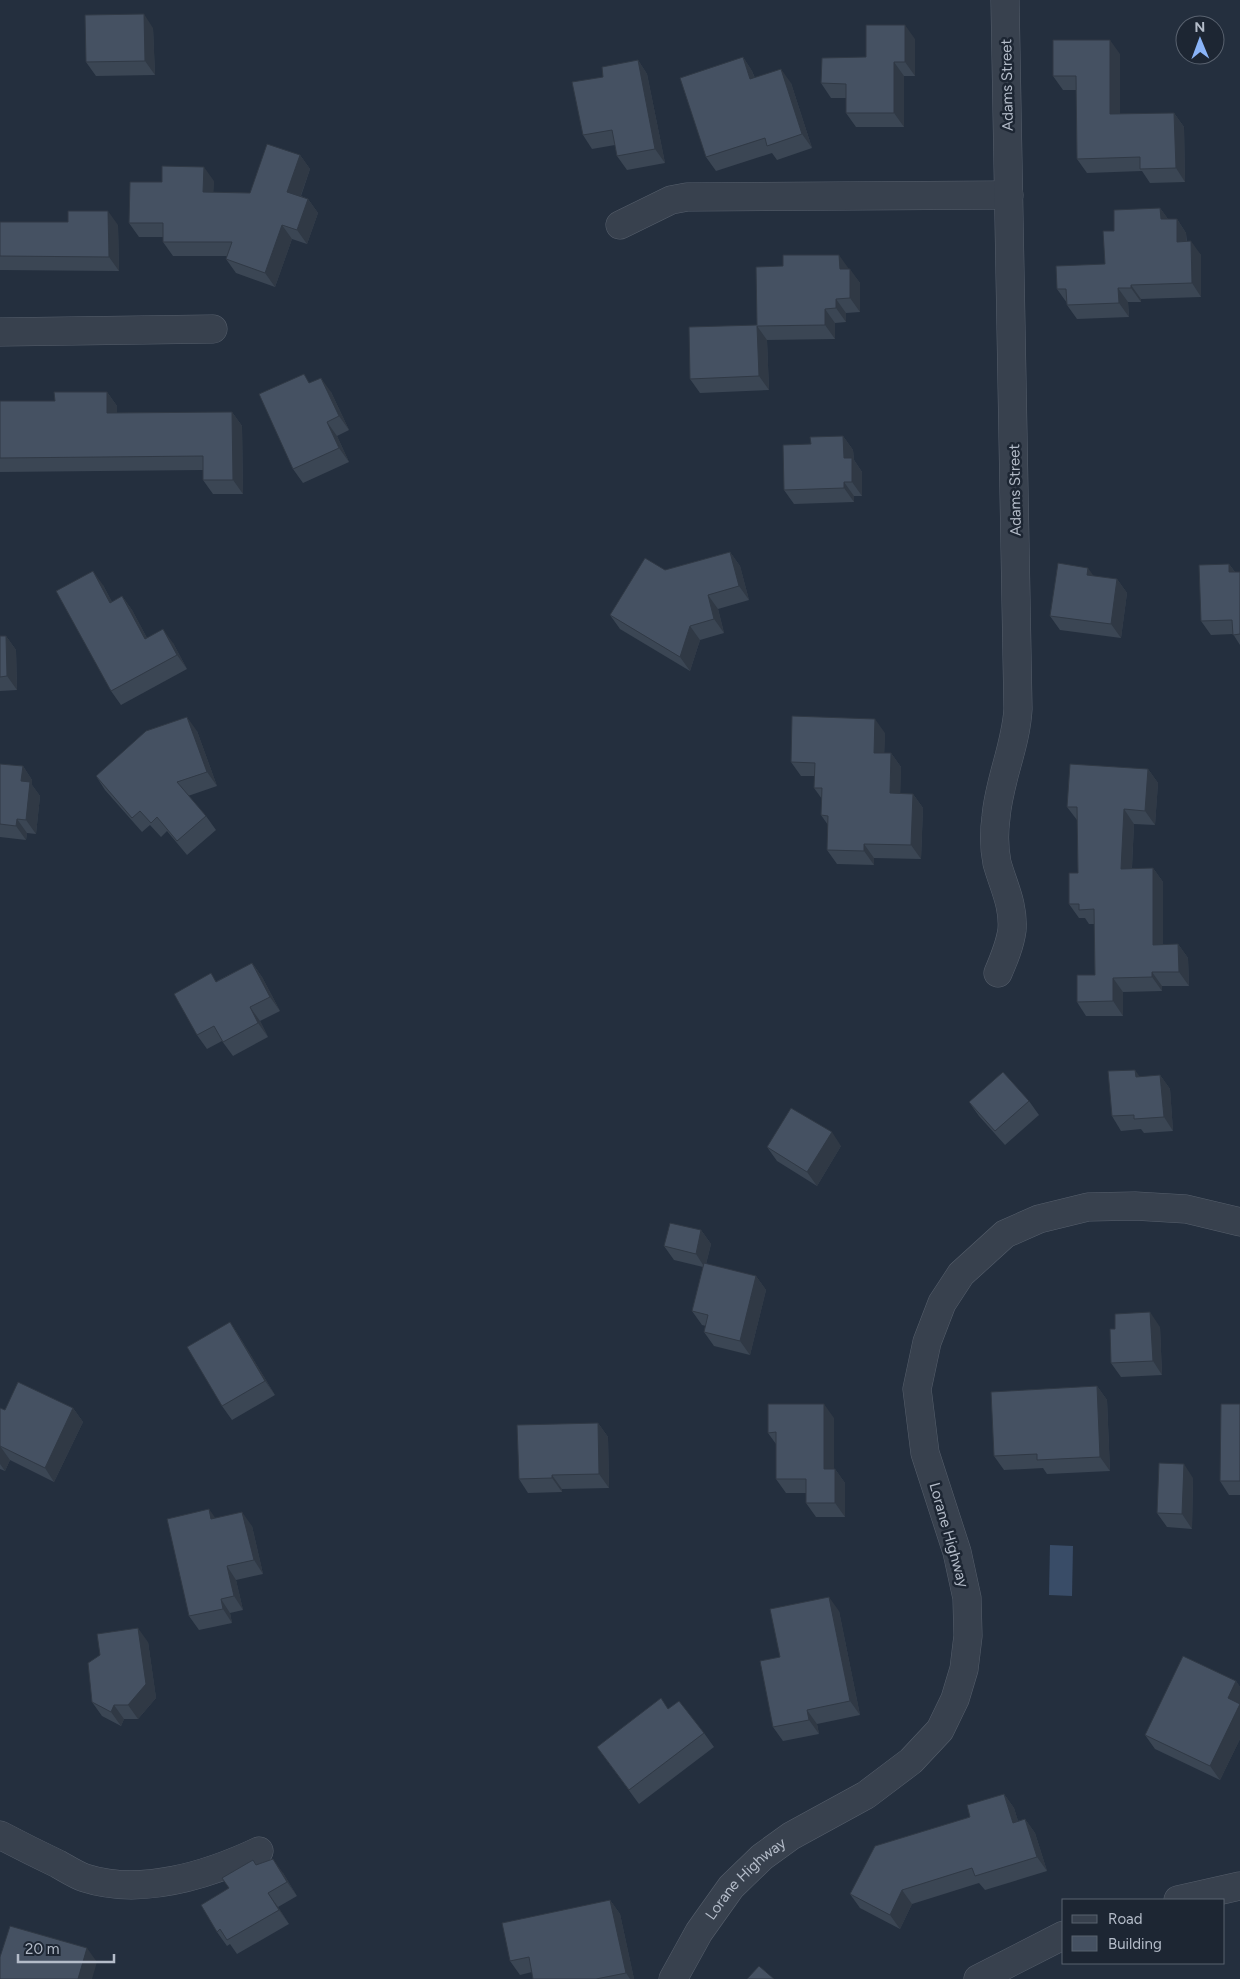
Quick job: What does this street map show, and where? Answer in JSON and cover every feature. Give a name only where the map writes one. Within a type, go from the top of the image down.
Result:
[{"type":"street","name":"Adams Street","points":[[998,973],[1012,930],[1007,891],[996,860],[996,816],[1000,790],[1015,736],[1018,709],[1005,0]]},
{"type":"street","points":[[620,225],[671,200],[687,197],[1008,195]]},
{"type":"street","points":[[0,332],[213,329]]},
{"type":"street","name":"Lorane Highway","points":[[673,1979],[699,1932],[731,1887],[762,1857],[791,1836],[866,1795],[911,1761],[940,1730],[955,1699],[964,1669],[968,1636],[967,1598],[957,1552],[925,1453],[917,1389],[927,1342],[942,1303],[962,1274],[1005,1234],[1039,1219],[1088,1207],[1135,1206],[1186,1210],[1240,1222]]},
{"type":"street","points":[[0,1835],[83,1877],[116,1885],[131,1886],[164,1882],[217,1867],[258,1850]]},
{"type":"street","points":[[1182,1899],[1240,1886]]},
{"type":"street","points":[[978,1979],[1062,1936]]},
{"type":"water","points":[[1050,1545],[1073,1546],[1072,1596],[1049,1595]]},
{"type":"building","points":[[144,14],[145,61],[86,62],[85,15]]},
{"type":"building","points":[[866,25],[905,25],[905,62],[894,62],[894,113],[846,113],[846,84],[821,83],[822,58],[866,57]]},
{"type":"building","points":[[1053,40],[1110,40],[1110,114],[1174,113],[1176,168],[1140,169],[1140,157],[1077,159],[1076,76],[1053,76]]},
{"type":"building","points":[[743,57],[750,79],[781,69],[802,134],[767,146],[765,138],[706,157],[680,78]]},
{"type":"building","points":[[638,60],[655,149],[617,156],[612,130],[583,135],[572,82],[603,77],[602,67]]},
{"type":"building","points":[[267,144],[300,155],[287,192],[308,199],[297,230],[282,225],[265,273],[226,259],[232,242],[163,242],[163,223],[129,223],[130,182],[162,182],[162,166],[204,167],[203,192],[250,193]]},
{"type":"building","points":[[1160,208],[1161,219],[1177,219],[1177,242],[1191,241],[1192,283],[1131,285],[1131,288],[1118,288],[1119,303],[1067,305],[1066,289],[1057,289],[1056,266],[1105,264],[1103,231],[1114,231],[1114,210]]},
{"type":"building","points":[[68,211],[108,211],[109,257],[0,256],[0,222],[68,222]]},
{"type":"building","points":[[783,255],[839,255],[840,269],[850,269],[850,298],[836,299],[836,308],[825,309],[825,325],[757,326],[759,376],[690,379],[689,327],[757,325],[756,267],[783,266]]},
{"type":"building","points":[[304,374],[309,383],[321,378],[339,416],[327,422],[339,448],[293,469],[259,394]]},
{"type":"building","points":[[54,392],[107,392],[107,413],[232,412],[233,480],[203,480],[203,456],[0,458],[0,401],[55,401]]},
{"type":"building","points":[[843,436],[844,458],[852,458],[852,482],[844,482],[844,488],[784,490],[783,445],[811,444],[810,437]]},
{"type":"building","points":[[730,552],[739,586],[708,595],[714,619],[690,626],[680,657],[610,615],[645,558],[665,570]]},
{"type":"building","points":[[1058,563],[1088,568],[1087,575],[1117,579],[1111,624],[1050,616]]},
{"type":"building","points":[[1229,564],[1229,572],[1240,572],[1240,634],[1233,635],[1232,620],[1201,621],[1199,565]]},
{"type":"building","points":[[93,571],[110,603],[122,596],[145,639],[163,629],[177,655],[111,691],[56,591]]},
{"type":"building","points":[[0,636],[6,636],[7,676],[0,677]]},
{"type":"building","points":[[792,716],[875,719],[874,753],[891,753],[890,793],[913,794],[911,845],[864,844],[864,851],[827,850],[828,816],[821,815],[822,788],[814,788],[815,763],[791,762]]},
{"type":"building","points":[[187,717],[207,772],[177,782],[206,816],[177,841],[157,817],[151,823],[140,811],[132,818],[96,776],[146,731]]},
{"type":"building","points":[[0,764],[23,766],[21,781],[30,782],[26,820],[17,819],[16,826],[0,824]]},
{"type":"building","points":[[1070,764],[1148,769],[1145,811],[1124,809],[1121,869],[1153,868],[1153,945],[1178,944],[1179,972],[1152,972],[1152,977],[1113,978],[1113,1001],[1077,1002],[1077,975],[1095,975],[1094,909],[1079,910],[1079,904],[1069,904],[1069,873],[1078,873],[1077,807],[1067,807]]},
{"type":"building","points":[[252,963],[270,997],[250,1007],[258,1023],[223,1042],[214,1026],[197,1035],[174,994],[211,973],[216,982]]},
{"type":"building","points":[[1135,1070],[1136,1077],[1160,1075],[1164,1117],[1134,1119],[1134,1115],[1112,1116],[1108,1071]]},
{"type":"building","points":[[1003,1072],[1029,1101],[995,1131],[969,1102]]},
{"type":"building","points":[[791,1108],[832,1132],[807,1172],[767,1147]]},
{"type":"building","points":[[670,1223],[701,1230],[696,1254],[664,1246]]},
{"type":"building","points":[[704,1263],[756,1276],[740,1341],[704,1332],[708,1315],[692,1311]]},
{"type":"building","points":[[1150,1312],[1153,1361],[1111,1363],[1110,1329],[1115,1329],[1115,1314]]},
{"type":"building","points":[[230,1322],[265,1381],[222,1406],[187,1347]]},
{"type":"building","points":[[18,1382],[73,1408],[45,1468],[0,1446],[0,1408],[5,1410]]},
{"type":"building","points":[[1097,1386],[1100,1457],[1037,1460],[1037,1454],[994,1456],[991,1392]]},
{"type":"building","points":[[768,1404],[824,1404],[824,1469],[835,1469],[835,1503],[806,1503],[806,1479],[776,1479],[776,1432],[768,1433]]},
{"type":"building","points":[[1221,1404],[1240,1404],[1240,1481],[1220,1481]]},
{"type":"building","points":[[598,1423],[599,1474],[552,1475],[552,1478],[519,1479],[517,1425]]},
{"type":"building","points":[[1159,1463],[1184,1464],[1182,1514],[1157,1513]]},
{"type":"building","points":[[209,1509],[211,1519],[242,1512],[254,1560],[227,1566],[234,1596],[221,1599],[223,1609],[189,1616],[167,1519]]},
{"type":"building","points":[[829,1597],[850,1701],[807,1710],[809,1720],[773,1727],[760,1661],[780,1657],[770,1609]]},
{"type":"building","points":[[138,1628],[146,1684],[128,1705],[114,1705],[111,1712],[92,1702],[88,1663],[100,1655],[97,1634]]},
{"type":"building","points":[[1183,1656],[1236,1681],[1228,1698],[1240,1704],[1210,1766],[1145,1735]]},
{"type":"building","points":[[661,1698],[668,1709],[679,1701],[704,1733],[629,1790],[597,1747]]},
{"type":"building","points":[[1004,1794],[1013,1823],[1025,1819],[1037,1857],[975,1876],[972,1868],[902,1890],[890,1915],[850,1894],[875,1846],[970,1817],[967,1805]]},
{"type":"building","points":[[273,1859],[287,1882],[268,1893],[279,1910],[227,1940],[220,1929],[217,1932],[201,1905],[229,1888],[222,1878],[253,1860],[256,1865]]},
{"type":"building","points":[[610,1900],[626,1973],[596,1979],[533,1979],[529,1957],[510,1961],[502,1923]]},
{"type":"building","points":[[10,1926],[87,1948],[78,1979],[0,1979],[0,1957]]},
{"type":"building","points":[[759,1966],[774,1979],[747,1979]]}]
